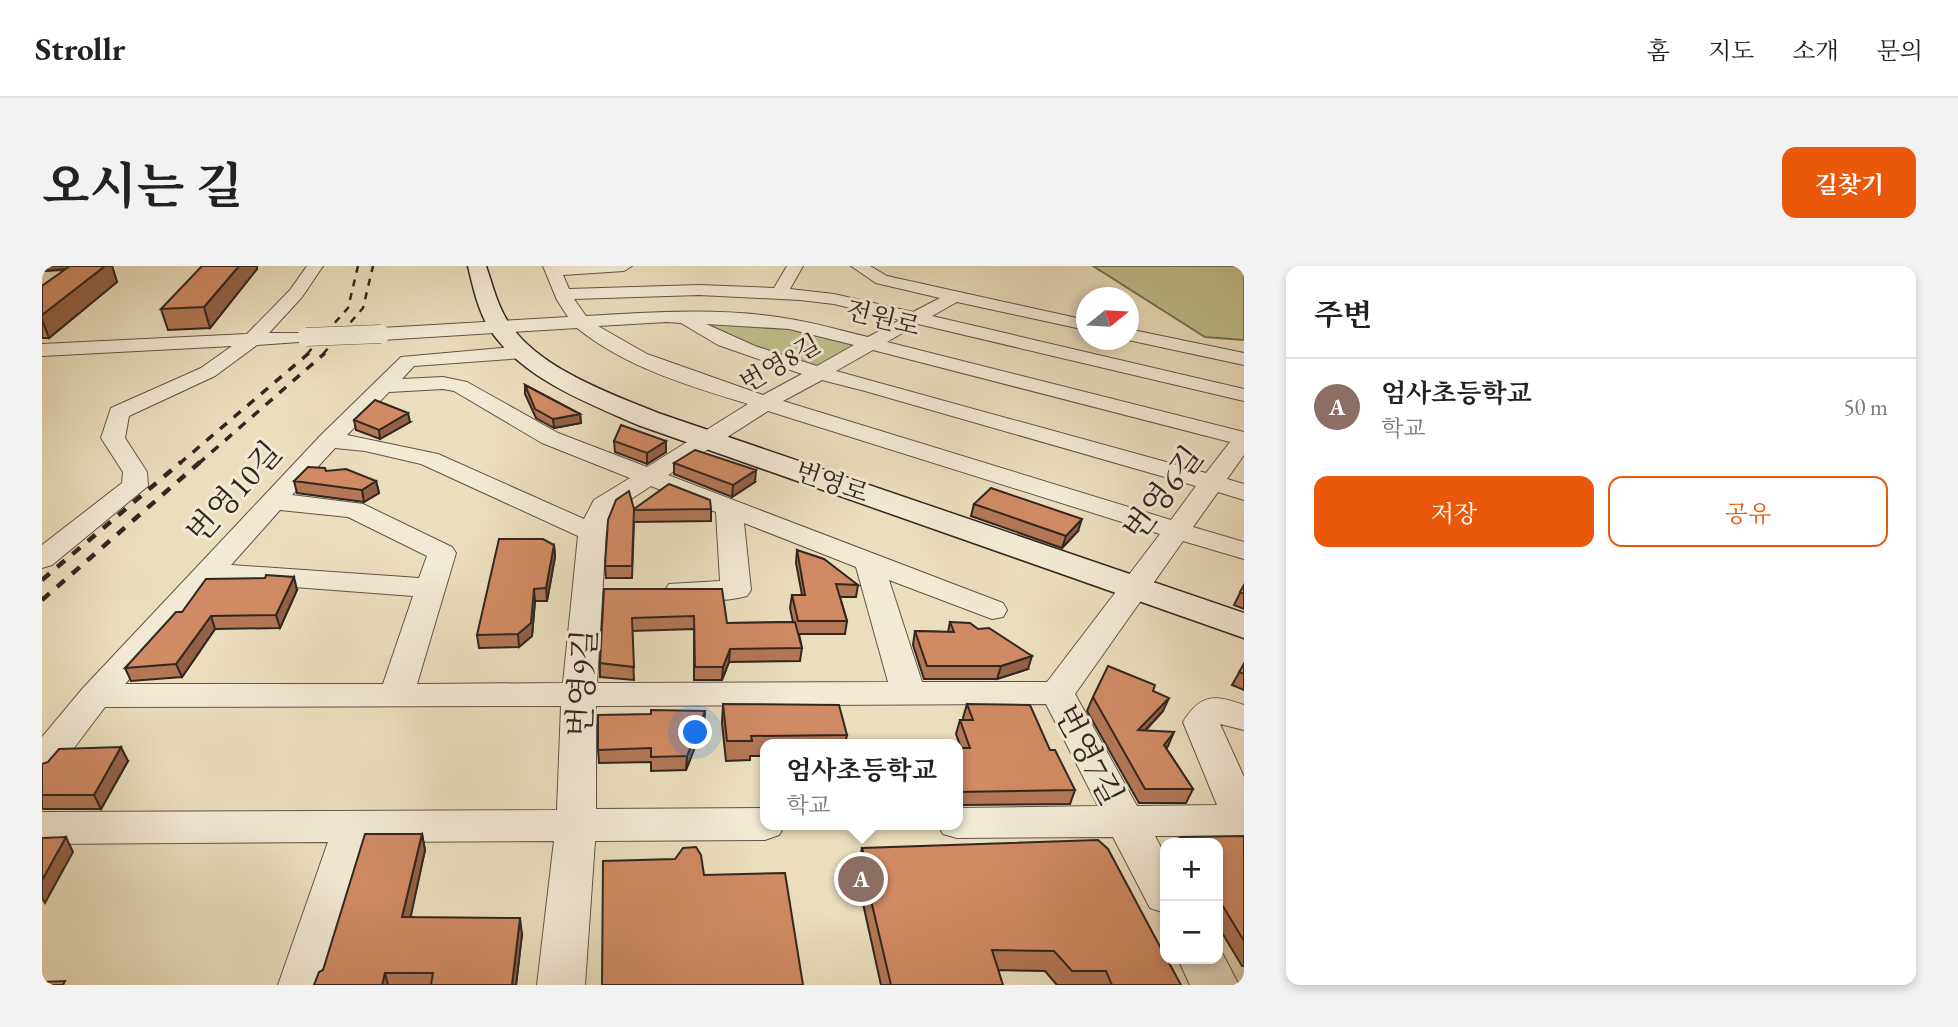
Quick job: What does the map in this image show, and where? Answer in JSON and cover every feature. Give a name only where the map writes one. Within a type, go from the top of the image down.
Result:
[{"type":"street","points":[[42,559],[135,486],[135,472],[113,438],[119,413],[143,398],[208,372],[230,360],[252,340],[315,266]]},
{"type":"street","name":"번영로","points":[[477,266],[500,328],[523,352],[605,401],[1244,626]]},
{"type":"street","points":[[624,266],[552,268],[582,323],[644,359],[765,403],[1244,551]]},
{"type":"street","points":[[780,292],[795,266]]},
{"type":"street","points":[[859,266],[882,281],[1076,323]]},
{"type":"street","points":[[701,272],[713,289]]},
{"type":"street","points":[[564,294],[713,289],[780,292],[851,302],[1244,395]]},
{"type":"street","name":"번영8길","points":[[708,439],[765,403],[955,296]]},
{"type":"street","points":[[685,317],[697,328],[716,337],[820,372],[1244,492]]},
{"type":"street","name":"전원로","points":[[42,349],[685,317],[724,318],[789,324],[1244,439]]},
{"type":"street","points":[[1139,336],[1244,359]]},
{"type":"street","name":"번영10길","points":[[42,763],[95,696],[329,440],[408,361],[523,352]]},
{"type":"street","points":[[382,386],[443,383],[460,386],[550,438],[992,610]]},
{"type":"street","name":"번영9길","points":[[561,985],[576,825],[579,696],[601,590],[592,532],[603,506],[708,439]]},
{"type":"street","name":"번영6길","points":[[1133,587],[1244,439]]},
{"type":"street","points":[[329,440],[429,459],[592,532]]},
{"type":"street","points":[[273,501],[354,510],[442,553],[396,696]]},
{"type":"street","points":[[655,590],[736,590],[729,508]]},
{"type":"street","points":[[868,560],[908,692]]},
{"type":"street","points":[[208,572],[431,588]]},
{"type":"street","name":"번영7길","points":[[1133,587],[1057,693],[1160,886]]},
{"type":"street","points":[[95,696],[1057,693]]},
{"type":"street","points":[[963,823],[1243,821],[1201,722],[1216,708],[1244,718]]},
{"type":"street","points":[[42,828],[760,824]]},
{"type":"street","points":[[302,985],[354,826]]},
{"type":"street","points":[[1204,964],[1216,985]]},
{"type":"green space","points":[[1093,266],[1244,266],[1244,340],[1205,337],[1139,295],[1139,287],[1126,287]]},
{"type":"green space","points":[[685,318],[759,321],[872,344],[820,372],[755,351]]},
{"type":"building","points":[[70,266],[105,266],[42,315],[42,286]]},
{"type":"building","points":[[202,266],[239,266],[204,307],[161,309]]},
{"type":"building","points":[[525,385],[580,414],[553,419],[535,409]]},
{"type":"building","points":[[375,400],[408,413],[379,430],[354,420]]},
{"type":"building","points":[[621,425],[666,441],[647,453],[614,441]]},
{"type":"building","points":[[695,450],[756,470],[733,485],[674,463]]},
{"type":"building","points":[[308,467],[325,468],[326,471],[346,469],[376,481],[362,490],[294,481]]},
{"type":"building","points":[[669,484],[710,500],[711,509],[634,510],[632,566],[605,566],[608,520],[616,500],[629,491],[634,509]]},
{"type":"building","points":[[991,488],[1082,519],[1066,536],[974,504]]},
{"type":"building","points":[[499,539],[543,539],[554,545],[546,588],[534,589],[531,623],[518,634],[477,635]]},
{"type":"building","points":[[797,550],[824,559],[858,585],[836,584],[847,621],[798,621],[792,595],[805,595]]},
{"type":"building","points":[[266,575],[294,577],[276,615],[211,616],[176,664],[125,668],[176,612],[182,612],[206,579],[265,578]]},
{"type":"building","points":[[604,589],[722,589],[727,623],[795,622],[802,648],[730,649],[723,667],[695,667],[694,616],[632,618],[634,667],[600,663]]},
{"type":"building","points":[[950,622],[970,623],[978,629],[989,628],[1032,656],[1001,666],[927,666],[915,631],[954,632]]},
{"type":"building","points":[[1108,666],[1155,685],[1153,691],[1169,698],[1138,730],[1174,732],[1164,745],[1193,789],[1145,789],[1093,697]]},
{"type":"building","points":[[723,704],[839,705],[847,735],[751,736],[752,741],[727,741]]},
{"type":"building","points":[[967,704],[1030,705],[1050,750],[1055,750],[1075,790],[963,792],[963,748],[970,748],[960,720],[973,720]]},
{"type":"building","points":[[651,710],[705,711],[687,756],[651,757],[651,748],[598,750],[598,715],[651,714]]},
{"type":"building","points":[[121,747],[94,795],[42,795],[42,764],[48,762],[59,749]]},
{"type":"building","points":[[365,834],[422,834],[402,917],[520,918],[512,985],[431,985],[433,973],[385,973],[382,985],[314,985],[319,972],[323,970]]},
{"type":"building","points":[[1244,836],[1244,941],[1223,906],[1223,838],[1180,837]]},
{"type":"building","points":[[66,837],[42,880],[42,838]]},
{"type":"building","points":[[1098,840],[1108,849],[1160,947],[1160,964],[1170,964],[1181,985],[1112,985],[1106,971],[1072,971],[1054,951],[992,950],[1003,985],[891,985],[866,879],[871,878],[862,848]]},
{"type":"building","points":[[696,847],[701,855],[704,875],[785,873],[803,985],[602,985],[603,861],[675,859],[683,848]]},
{"type":"building","points":[[65,981],[63,985],[42,985],[42,982]]},
{"type":"railway","points":[[307,354],[348,308],[358,266]]},
{"type":"railway","points":[[323,354],[363,308],[373,266]]},
{"type":"railway","points":[[179,464],[309,353]]},
{"type":"railway","points":[[198,464],[325,353]]},
{"type":"railway","points":[[42,580],[181,462]]},
{"type":"railway","points":[[42,600],[200,462]]},
{"type":"place","name":"엄사초등학교","points":[[861,879]]}]
